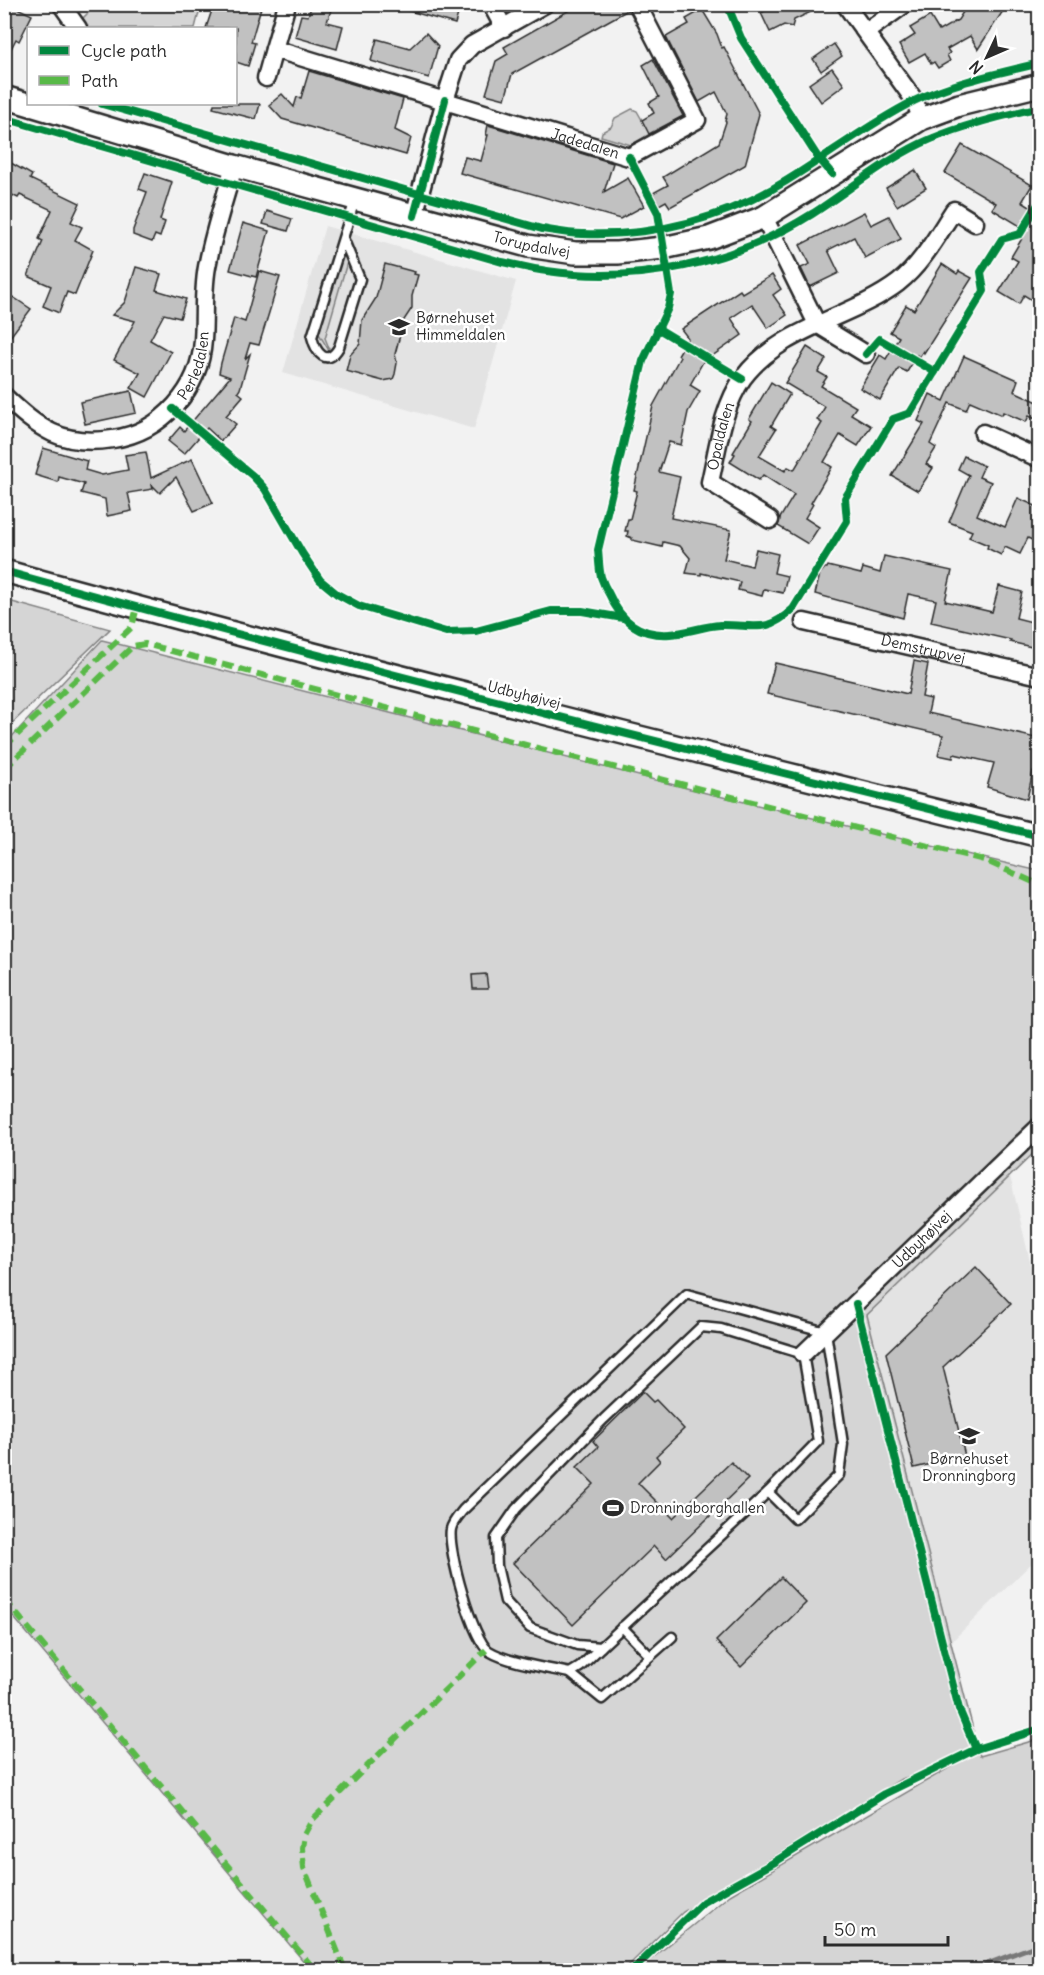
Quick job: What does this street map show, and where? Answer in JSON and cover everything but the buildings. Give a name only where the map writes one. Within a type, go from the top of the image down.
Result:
[{"type":"street","points":[[61,4],[77,27]]},
{"type":"street","points":[[266,78],[287,4]]},
{"type":"street","points":[[491,4],[504,28]]},
{"type":"street","points":[[414,216],[458,60],[472,45],[545,4]]},
{"type":"street","name":"Jadedalen","points":[[274,49],[629,157],[697,120],[637,4]]},
{"type":"street","points":[[845,4],[915,101],[921,119]]},
{"type":"street","points":[[866,32],[905,4]]},
{"type":"street","name":"Torupdalvej","points":[[49,105],[77,110],[234,166],[528,246],[575,253],[616,253],[687,244],[735,229],[764,217],[921,119],[959,105],[1040,85]]},
{"type":"street","name":"Torupdalvej","points":[[4,97],[27,101]]},
{"type":"street","name":"Perledalen","points":[[4,396],[28,419],[49,432],[82,441],[120,438],[152,426],[173,409],[186,392],[198,369],[203,342],[207,264],[234,166]]},
{"type":"street","name":"Opaldalen","points":[[770,520],[710,482],[726,410],[742,379],[777,347],[817,324],[878,296],[899,282],[922,260],[954,210],[975,223]]},
{"type":"street","points":[[764,217],[817,324],[866,354]]},
{"type":"street","points":[[983,434],[1040,459]]},
{"type":"street","name":"Udbyhøjvej","points":[[4,571],[617,733],[1040,836]]},
{"type":"street","name":"Demstrupvej","points":[[804,622],[1040,676]]},
{"type":"street","name":"Udbyhøjvej","points":[[803,1354],[1040,1126]]},
{"type":"lane","points":[[343,238],[360,279],[339,348],[330,357],[324,357],[318,354],[312,337],[343,238],[355,200]]},
{"type":"lane","points":[[672,1637],[602,1699],[570,1673],[501,1657],[486,1650],[477,1635],[452,1558],[451,1529],[463,1510],[687,1294],[826,1332],[843,1444],[839,1475],[795,1519],[768,1492]]},
{"type":"lane","points":[[570,1673],[601,1647],[768,1492],[818,1441],[803,1354],[721,1329],[701,1327],[604,1419],[516,1509],[496,1538],[496,1566],[505,1601],[530,1628],[576,1645],[601,1647]]},
{"type":"lane","points":[[622,1627],[650,1656]]},
{"type":"shaded area","points":[[96,4],[201,5],[195,27],[88,27],[83,18]]},
{"type":"shaded area","points":[[632,109],[637,111],[650,134],[631,145],[601,136],[602,132],[611,127],[615,118]]},
{"type":"shaded area","name":"Børnehuset Himmeldalen","points":[[325,226],[516,281],[474,429],[283,373]]},
{"type":"shaded area","points":[[343,256],[348,259],[325,338],[328,349],[319,334],[339,262]]},
{"type":"shaded area","points":[[4,600],[110,629],[5,730]]},
{"type":"shaded area","points":[[102,640],[710,794],[1039,871],[1039,1148],[867,1315],[980,1756],[1039,1739],[1039,1963],[1022,1970],[638,1970],[730,1895],[959,1762],[901,1779],[683,1912],[624,1970],[311,1970],[5,1607],[5,744]]},
{"type":"shaded area","name":"Børnehuset Dronningborg","points":[[1010,1176],[1039,1300],[1039,1556],[951,1642],[867,1315]]},
{"type":"waterway","points":[[979,1970],[987,1964],[1040,1944]]},
{"type":"marked path","points":[[4,747],[132,627],[137,607]]},
{"type":"marked path","points":[[4,769],[133,646],[145,644],[545,750],[984,860],[1040,885]]},
{"type":"marked path","points":[[4,1599],[315,1970]]},
{"type":"marked path","points":[[345,1970],[304,1868],[302,1848],[304,1835],[312,1820],[486,1650]]},
{"type":"cycle path","points":[[727,4],[741,38],[817,156],[832,174]]},
{"type":"cycle path","points":[[106,105],[542,229],[573,234],[610,234],[663,228],[714,215],[763,194],[881,120],[929,94],[1040,63]]},
{"type":"cycle path","points":[[414,216],[445,100]]},
{"type":"cycle path","points":[[4,118],[502,262],[547,271],[616,275],[684,266],[750,246],[812,214],[915,146],[971,125],[1040,107]]},
{"type":"cycle path","points":[[629,157],[658,213],[671,294],[668,308],[643,361],[598,550],[599,567],[605,586],[625,619],[640,629],[659,634],[720,625],[767,625],[793,609],[847,521],[845,498],[893,419],[910,413],[984,291],[981,272],[1002,239],[1020,234],[1040,201]]},
{"type":"cycle path","points":[[657,328],[742,379]]},
{"type":"cycle path","points":[[866,354],[879,339],[935,372]]},
{"type":"cycle path","points":[[173,409],[253,476],[265,489],[320,580],[337,594],[359,606],[446,632],[476,631],[551,611],[582,611],[623,618]]},
{"type":"cycle path","points":[[4,571],[391,674],[1040,836]]},
{"type":"cycle path","points":[[856,1304],[959,1709],[976,1749]]},
{"type":"cycle path","points":[[633,1970],[703,1902],[773,1863],[884,1794],[976,1749],[1040,1729]]},
{"type":"place","name":"Børnehuset Himmeldalen","points":[[399,327]]},
{"type":"place","name":"Børnehuset Dronningborg","points":[[969,1436]]},
{"type":"place","name":"Dronningborghallen","points":[[613,1508]]}]
